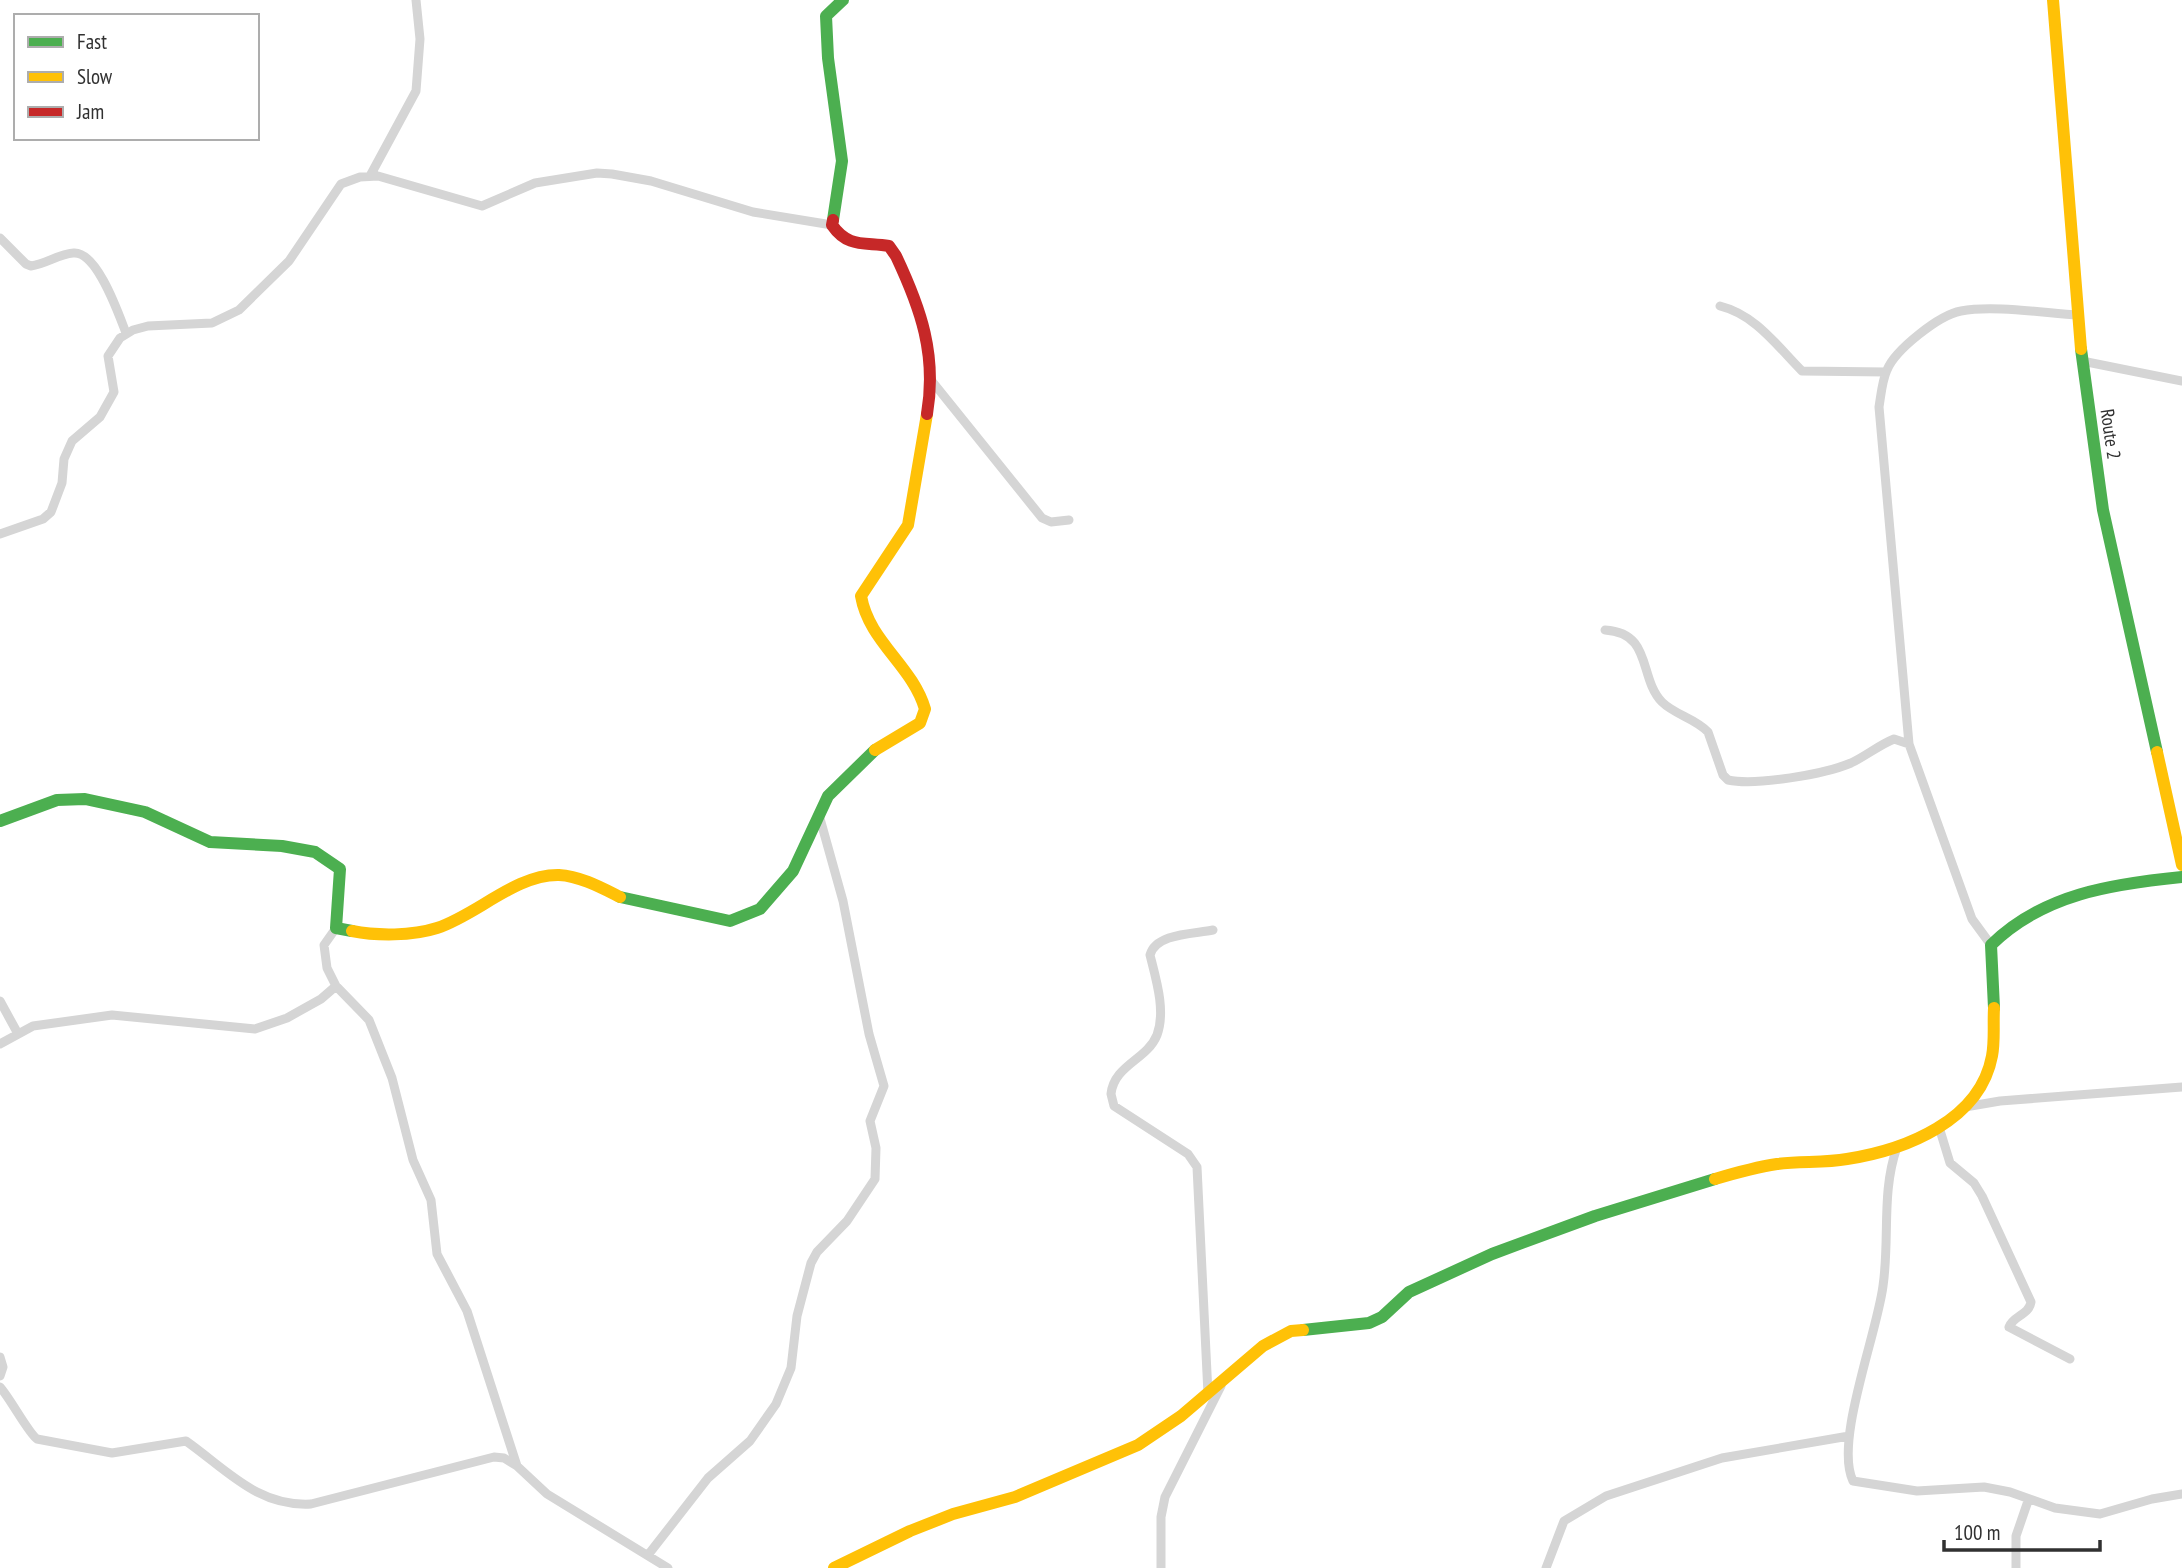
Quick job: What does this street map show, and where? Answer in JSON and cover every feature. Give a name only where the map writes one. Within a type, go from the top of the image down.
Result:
[{"type":"main road","points":[[0,821],[59,799],[75,798],[149,814],[198,839],[219,844],[254,843],[306,851],[334,861],[340,869],[336,928],[373,935],[436,928],[513,889],[547,876],[573,876],[645,906],[730,921],[746,919],[772,898],[800,863],[828,795],[886,742],[925,718],[924,698],[904,664],[872,631],[861,592],[886,559],[909,521],[913,484],[924,442],[931,380],[927,331],[896,256],[889,246],[855,246],[843,240],[832,225],[842,161],[828,58],[826,16],[843,0]]},
{"type":"main road","name":"Route 2","points":[[2053,0],[2082,361],[2103,510],[2182,865]]},
{"type":"main road","points":[[834,1568],[910,1531],[953,1514],[1015,1497],[1138,1445],[1208,1394],[1263,1346],[1291,1331],[1369,1323],[1382,1317],[1409,1292],[1492,1254],[1595,1216],[1749,1169],[1847,1159],[1897,1147],[1939,1127],[1964,1108],[1979,1091],[1994,1048],[1995,988],[1991,945],[1999,936],[2034,913],[2075,895],[2128,882],[2182,877]]},
{"type":"street","points":[[370,176],[416,91],[420,39],[416,0]]},
{"type":"street","points":[[0,534],[43,519],[51,512],[62,483],[64,459],[72,441],[100,417],[114,392],[108,356],[113,346],[126,333],[148,326],[212,323],[227,318],[289,261],[341,184],[370,176],[430,188],[482,206],[535,183],[597,173],[612,174],[651,181],[753,212],[832,225]]},
{"type":"street","points":[[0,238],[31,266],[74,253],[85,256],[104,284],[126,333]]},
{"type":"street","points":[[1720,306],[1738,310],[1802,370],[1886,372]]},
{"type":"street","points":[[1991,945],[1972,919],[1909,744],[1879,407],[1886,372],[1892,361],[1922,333],[1958,312],[2079,315]]},
{"type":"street","points":[[2082,361],[2182,381]]},
{"type":"street","points":[[931,380],[1042,518],[1051,522],[1069,520]]},
{"type":"street","points":[[1605,630],[1616,631],[1632,639],[1646,662],[1658,697],[1672,710],[1708,732],[1723,775],[1728,780],[1778,778],[1822,770],[1852,763],[1894,739],[1909,744]]},
{"type":"street","points":[[648,1555],[708,1478],[750,1441],[776,1404],[791,1368],[797,1316],[811,1263],[817,1252],[847,1222],[874,1179],[877,1157],[870,1121],[884,1086],[869,1034],[843,901],[819,815]]},
{"type":"street","points":[[336,928],[328,936],[324,957],[336,986],[369,1020],[393,1078],[414,1160],[431,1200],[437,1254],[467,1311],[517,1466]]},
{"type":"street","points":[[1208,1394],[1197,1167],[1188,1154],[1114,1106],[1111,1094],[1120,1072],[1149,1048],[1157,1036],[1160,1018],[1150,955],[1152,948],[1163,940],[1213,930]]},
{"type":"street","points":[[0,1044],[17,1032],[53,1020],[112,1015],[255,1029],[287,1018],[321,999],[336,986]]},
{"type":"street","points":[[0,1001],[17,1032]]},
{"type":"street","points":[[1964,1108],[2000,1101],[2182,1087]]},
{"type":"street","points":[[1939,1127],[1950,1164],[1974,1183],[1982,1196],[2031,1302],[2025,1313],[2013,1320],[2009,1327],[2070,1359]]},
{"type":"street","points":[[1897,1147],[1887,1179],[1884,1282],[1878,1321],[1852,1411],[1849,1436],[1851,1478],[1856,1482],[1917,1491],[1984,1487],[2010,1492],[2028,1501],[2054,1508],[2100,1514],[2152,1499],[2182,1494]]},
{"type":"street","points":[[0,1357],[3,1370],[0,1376]]},
{"type":"street","points":[[1161,1568],[1161,1517],[1165,1497],[1223,1381]]},
{"type":"street","points":[[0,1387],[15,1404],[32,1436],[37,1439],[112,1453],[187,1441],[223,1470],[273,1502],[290,1505],[311,1504],[494,1457],[504,1458],[517,1466],[547,1494],[667,1568]]},
{"type":"street","points":[[1546,1568],[1564,1521],[1605,1496],[1658,1476],[1722,1458],[1849,1436]]},
{"type":"street","points":[[2016,1568],[2018,1528],[2028,1501]]},
{"type":"traffic: fast","points":[[833,220],[842,161],[828,58],[826,16],[843,0]]},
{"type":"traffic: fast","points":[[2081,349],[2103,510],[2157,752]]},
{"type":"traffic: fast","points":[[620,897],[730,921],[760,909],[793,871],[828,796],[875,750]]},
{"type":"traffic: fast","points":[[0,821],[57,800],[85,799],[145,812],[210,842],[282,846],[315,852],[340,869],[336,928],[352,931]]},
{"type":"traffic: fast","points":[[1994,1008],[1991,945],[2011,928],[2033,914],[2080,894],[2130,883],[2182,877]]},
{"type":"traffic: fast","points":[[1303,1330],[1369,1323],[1382,1317],[1409,1292],[1492,1254],[1595,1216],[1715,1179]]},
{"type":"traffic: slow","points":[[2053,0],[2081,349]]},
{"type":"traffic: slow","points":[[875,750],[920,723],[925,709],[911,679],[873,627],[861,596],[908,525],[927,414]]},
{"type":"traffic: slow","points":[[2157,752],[2182,865]]},
{"type":"traffic: slow","points":[[352,931],[394,934],[417,933],[437,928],[512,888],[543,876],[575,878],[620,897]]},
{"type":"traffic: slow","points":[[1715,1179],[1777,1164],[1869,1155],[1915,1140],[1937,1128],[1956,1115],[1985,1079],[1993,1050],[1994,1008]]},
{"type":"traffic: slow","points":[[834,1568],[910,1531],[953,1514],[1015,1497],[1138,1445],[1181,1416],[1263,1346],[1291,1331],[1303,1330]]},
{"type":"traffic: jam","points":[[833,220],[832,225],[850,241],[889,246],[896,256],[913,295],[925,333],[930,372],[927,414]]}]
